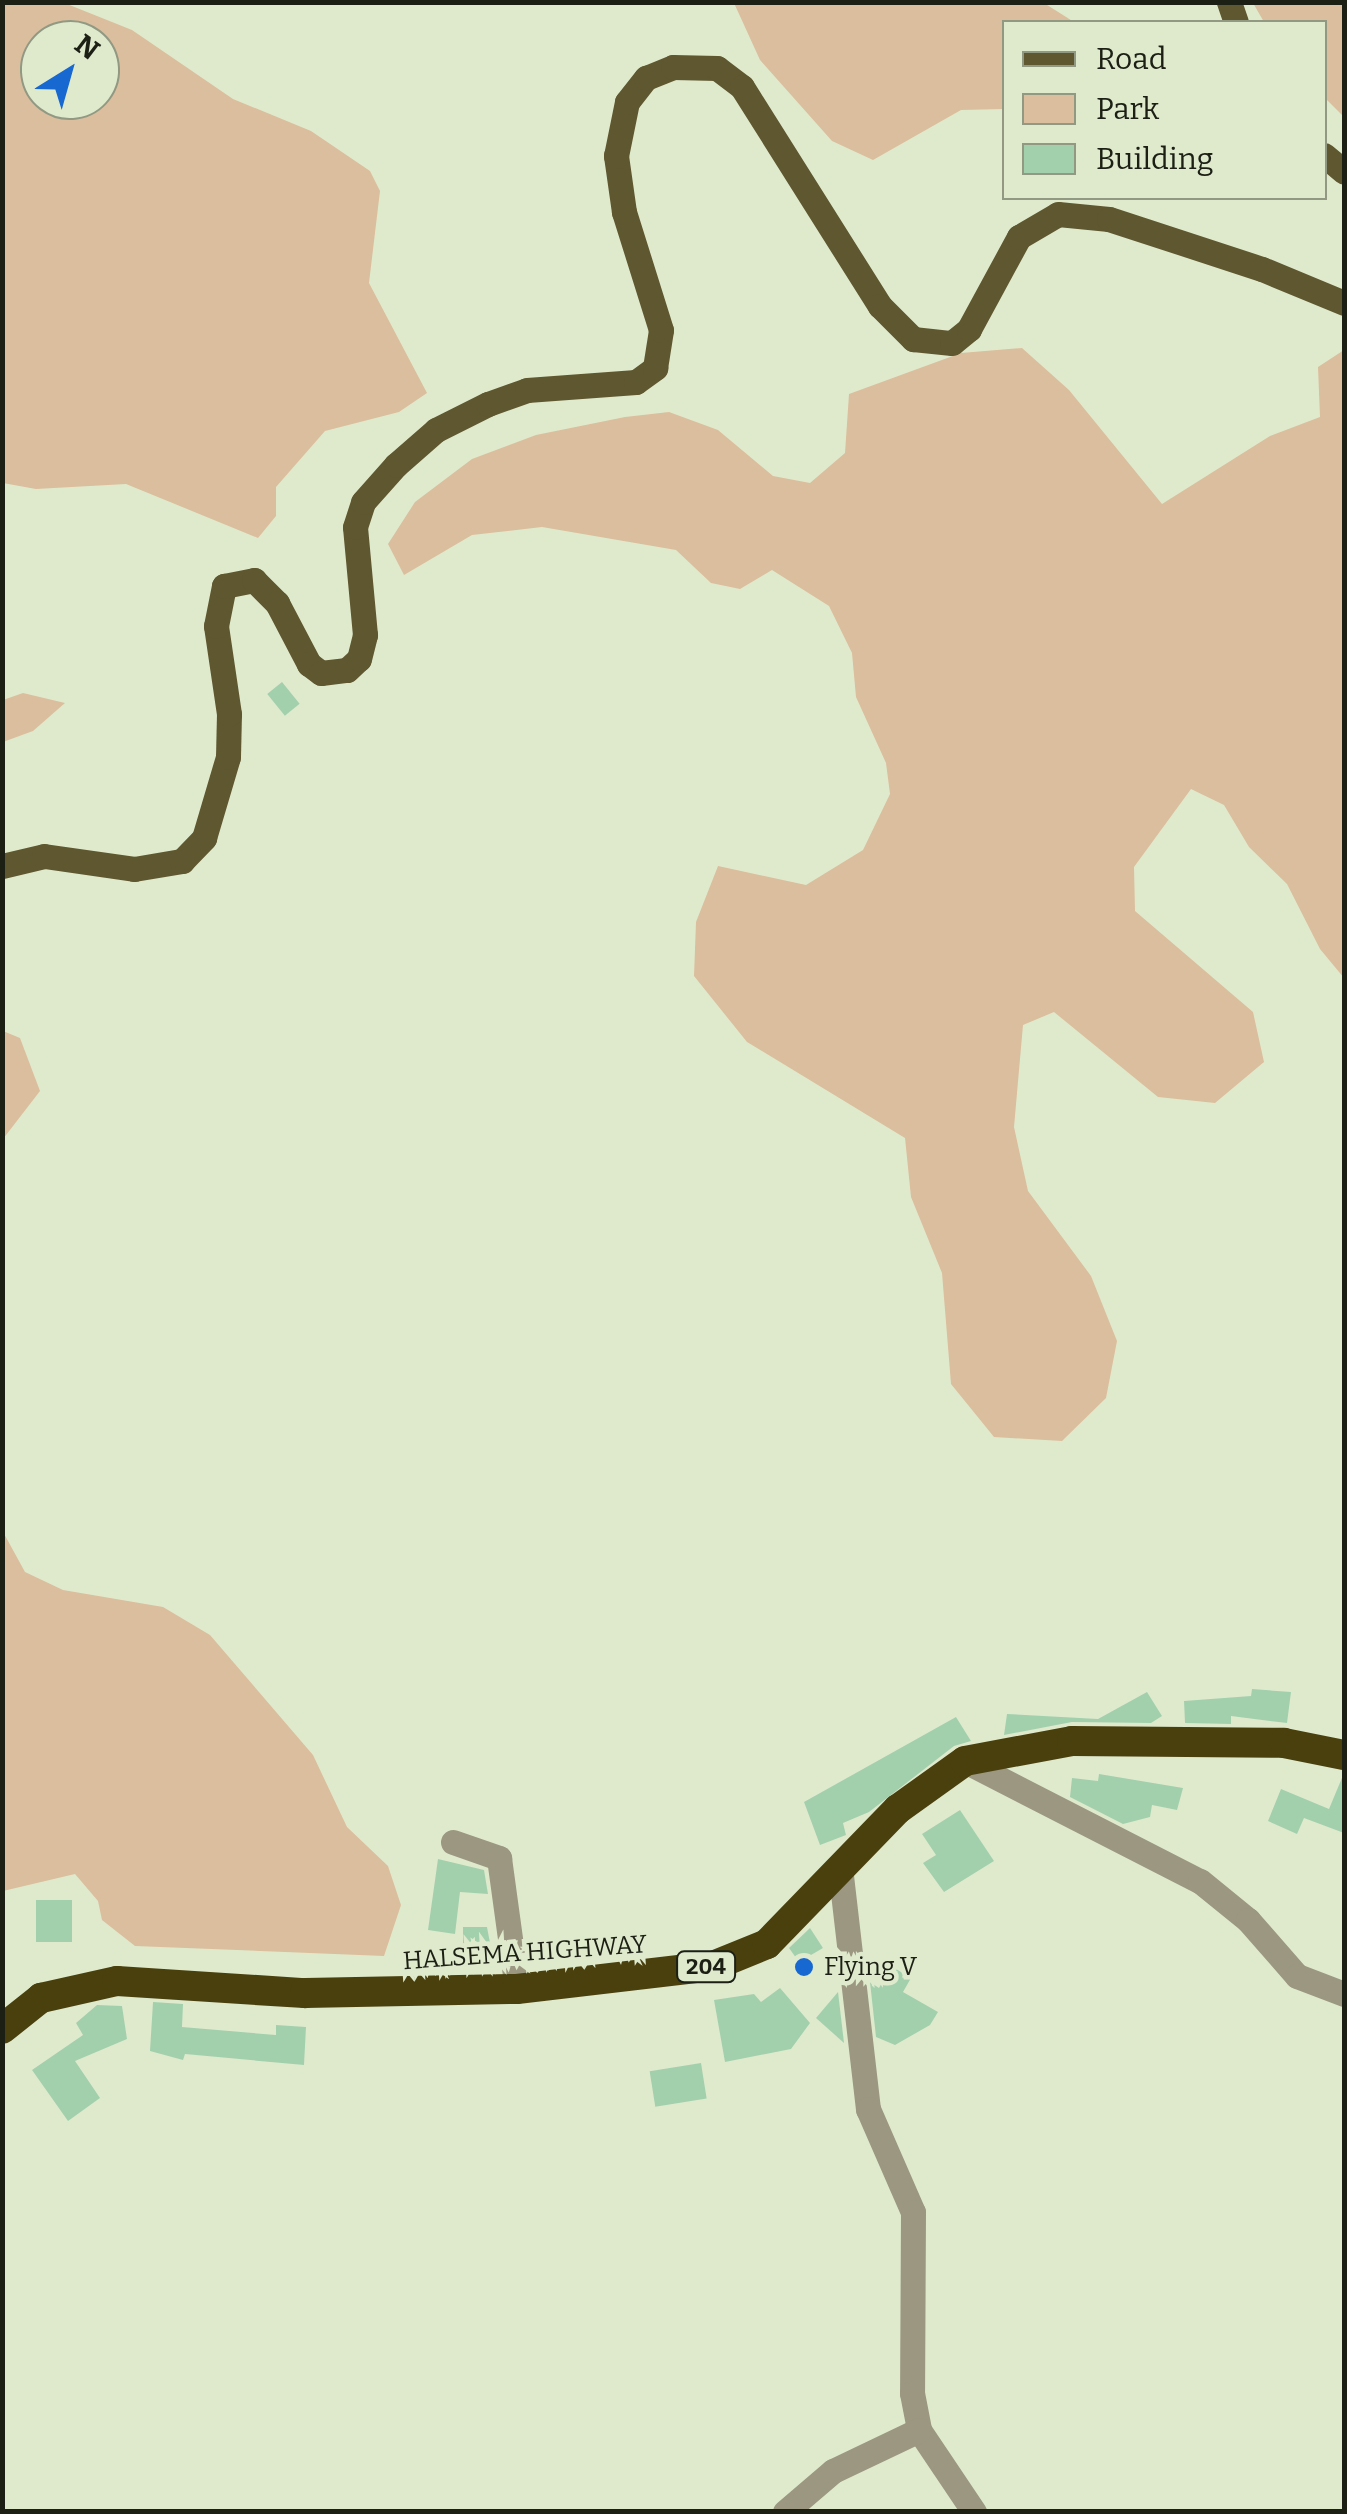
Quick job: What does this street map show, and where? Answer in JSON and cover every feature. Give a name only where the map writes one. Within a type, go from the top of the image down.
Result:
[{"type":"highway","name":"HALSEMA HIGHWAY","points":[[2,2029],[41,1998],[118,1981],[305,1993],[517,1989],[713,1966],[766,1944],[926,1785],[966,1761],[1072,1741],[1284,1743],[1344,1755]]},
{"type":"main road","points":[[2,866],[44,856],[134,869],[182,862],[204,838],[228,757],[229,714],[216,626],[224,586],[254,580],[277,603],[309,664],[322,674],[347,670],[359,659],[365,635],[355,527],[363,502],[396,465],[436,430],[527,390],[636,382],[655,368],[661,330],[624,212],[616,156],[627,102],[646,78],[672,66],[717,68],[742,86],[880,306],[913,339],[952,343],[969,329],[1019,237],[1058,214],[1109,218],[1262,268],[1344,304]]},
{"type":"street","points":[[966,1761],[1200,1881],[1248,1920],[1298,1976],[1344,1994]]},
{"type":"street","points":[[453,1842],[499,1858],[517,1989]]},
{"type":"street","points":[[840,1867],[868,2109],[912,2212],[912,2393],[919,2430],[974,2512]]},
{"type":"street","points":[[785,2512],[833,2470],[919,2430]]},
{"type":"green space","points":[[62,2],[107,20],[20,20],[20,120],[120,120],[120,25],[233,99],[311,131],[370,171],[380,191],[369,283],[427,393],[399,412],[325,431],[276,487],[276,516],[258,538],[126,484],[36,489],[3,483],[3,3]]},
{"type":"green space","points":[[734,3],[1044,3],[1071,20],[1002,20],[1002,109],[961,110],[873,160],[832,141],[760,60]]},
{"type":"green space","points":[[1253,3],[1344,3],[1344,117],[1327,100],[1327,20],[1263,20]]},
{"type":"green space","points":[[1022,348],[1069,390],[1162,504],[1270,436],[1320,417],[1318,367],[1344,350],[1344,978],[1320,949],[1287,884],[1249,847],[1224,805],[1191,789],[1134,867],[1135,911],[1253,1012],[1264,1062],[1215,1103],[1158,1097],[1054,1012],[1023,1025],[1014,1127],[1028,1191],[1091,1276],[1117,1341],[1106,1398],[1062,1441],[994,1437],[951,1384],[942,1273],[911,1197],[905,1138],[747,1042],[694,976],[696,922],[718,866],[806,885],[863,850],[890,794],[886,763],[856,697],[852,653],[829,606],[772,570],[740,589],[711,583],[676,550],[542,527],[472,535],[404,575],[388,544],[415,502],[472,459],[536,435],[625,417],[669,412],[718,430],[773,476],[810,483],[845,453],[849,394],[961,353]]},
{"type":"green space","points":[[23,693],[65,703],[33,731],[3,742],[3,700]]},
{"type":"green space","points":[[3,1031],[20,1038],[40,1091],[3,1139]]},
{"type":"green space","points":[[2,1530],[25,1572],[63,1590],[163,1607],[210,1635],[313,1755],[347,1827],[388,1866],[401,1905],[384,1956],[135,1946],[102,1920],[98,1901],[75,1874],[3,1891]]},
{"type":"building","points":[[282,682],[300,704],[285,716],[267,694]]},
{"type":"building","points":[[1252,1689],[1291,1692],[1287,1723],[1231,1716],[1231,1724],[1185,1723],[1184,1701],[1251,1696]]},
{"type":"building","points":[[1147,1692],[1162,1716],[1151,1723],[1072,1722],[1004,1735],[1007,1714],[1098,1719]]},
{"type":"building","points":[[956,1717],[971,1741],[954,1746],[869,1812],[843,1823],[846,1835],[820,1845],[804,1802]]},
{"type":"building","points":[[1344,1773],[1344,1833],[1304,1818],[1297,1834],[1268,1821],[1281,1789],[1329,1809]]},
{"type":"building","points":[[1099,1774],[1183,1788],[1177,1810],[1152,1805],[1150,1817],[1123,1824],[1070,1797],[1072,1778],[1098,1781]]},
{"type":"building","points":[[960,1810],[994,1861],[944,1892],[923,1863],[936,1855],[922,1834]]},
{"type":"building","points":[[438,1859],[484,1870],[488,1894],[460,1892],[455,1934],[428,1930]]},
{"type":"building","points":[[36,1900],[72,1900],[72,1942],[36,1942]]},
{"type":"building","points":[[463,1927],[487,1927],[494,1964],[463,1958]]},
{"type":"building","points":[[810,1928],[823,1948],[799,1962],[789,1948]]},
{"type":"building","points":[[891,1966],[911,1978],[903,1992],[938,2012],[930,2025],[895,2045],[876,2037],[870,1982],[879,1988]]},
{"type":"building","points":[[780,1988],[810,2023],[791,2049],[725,2062],[714,2000],[754,1994],[761,2002]]},
{"type":"building","points":[[838,1992],[844,2043],[816,2018]]},
{"type":"building","points":[[153,2002],[183,2004],[182,2027],[276,2035],[276,2025],[306,2027],[304,2065],[185,2054],[183,2060],[150,2051]]},
{"type":"building","points":[[97,2005],[122,2006],[127,2039],[75,2061],[100,2098],[68,2121],[32,2070],[83,2035],[76,2023]]},
{"type":"building","points":[[701,2063],[707,2099],[655,2107],[650,2071]]},
{"type":"place","name":"Flying V","points":[[804,1967]]}]
